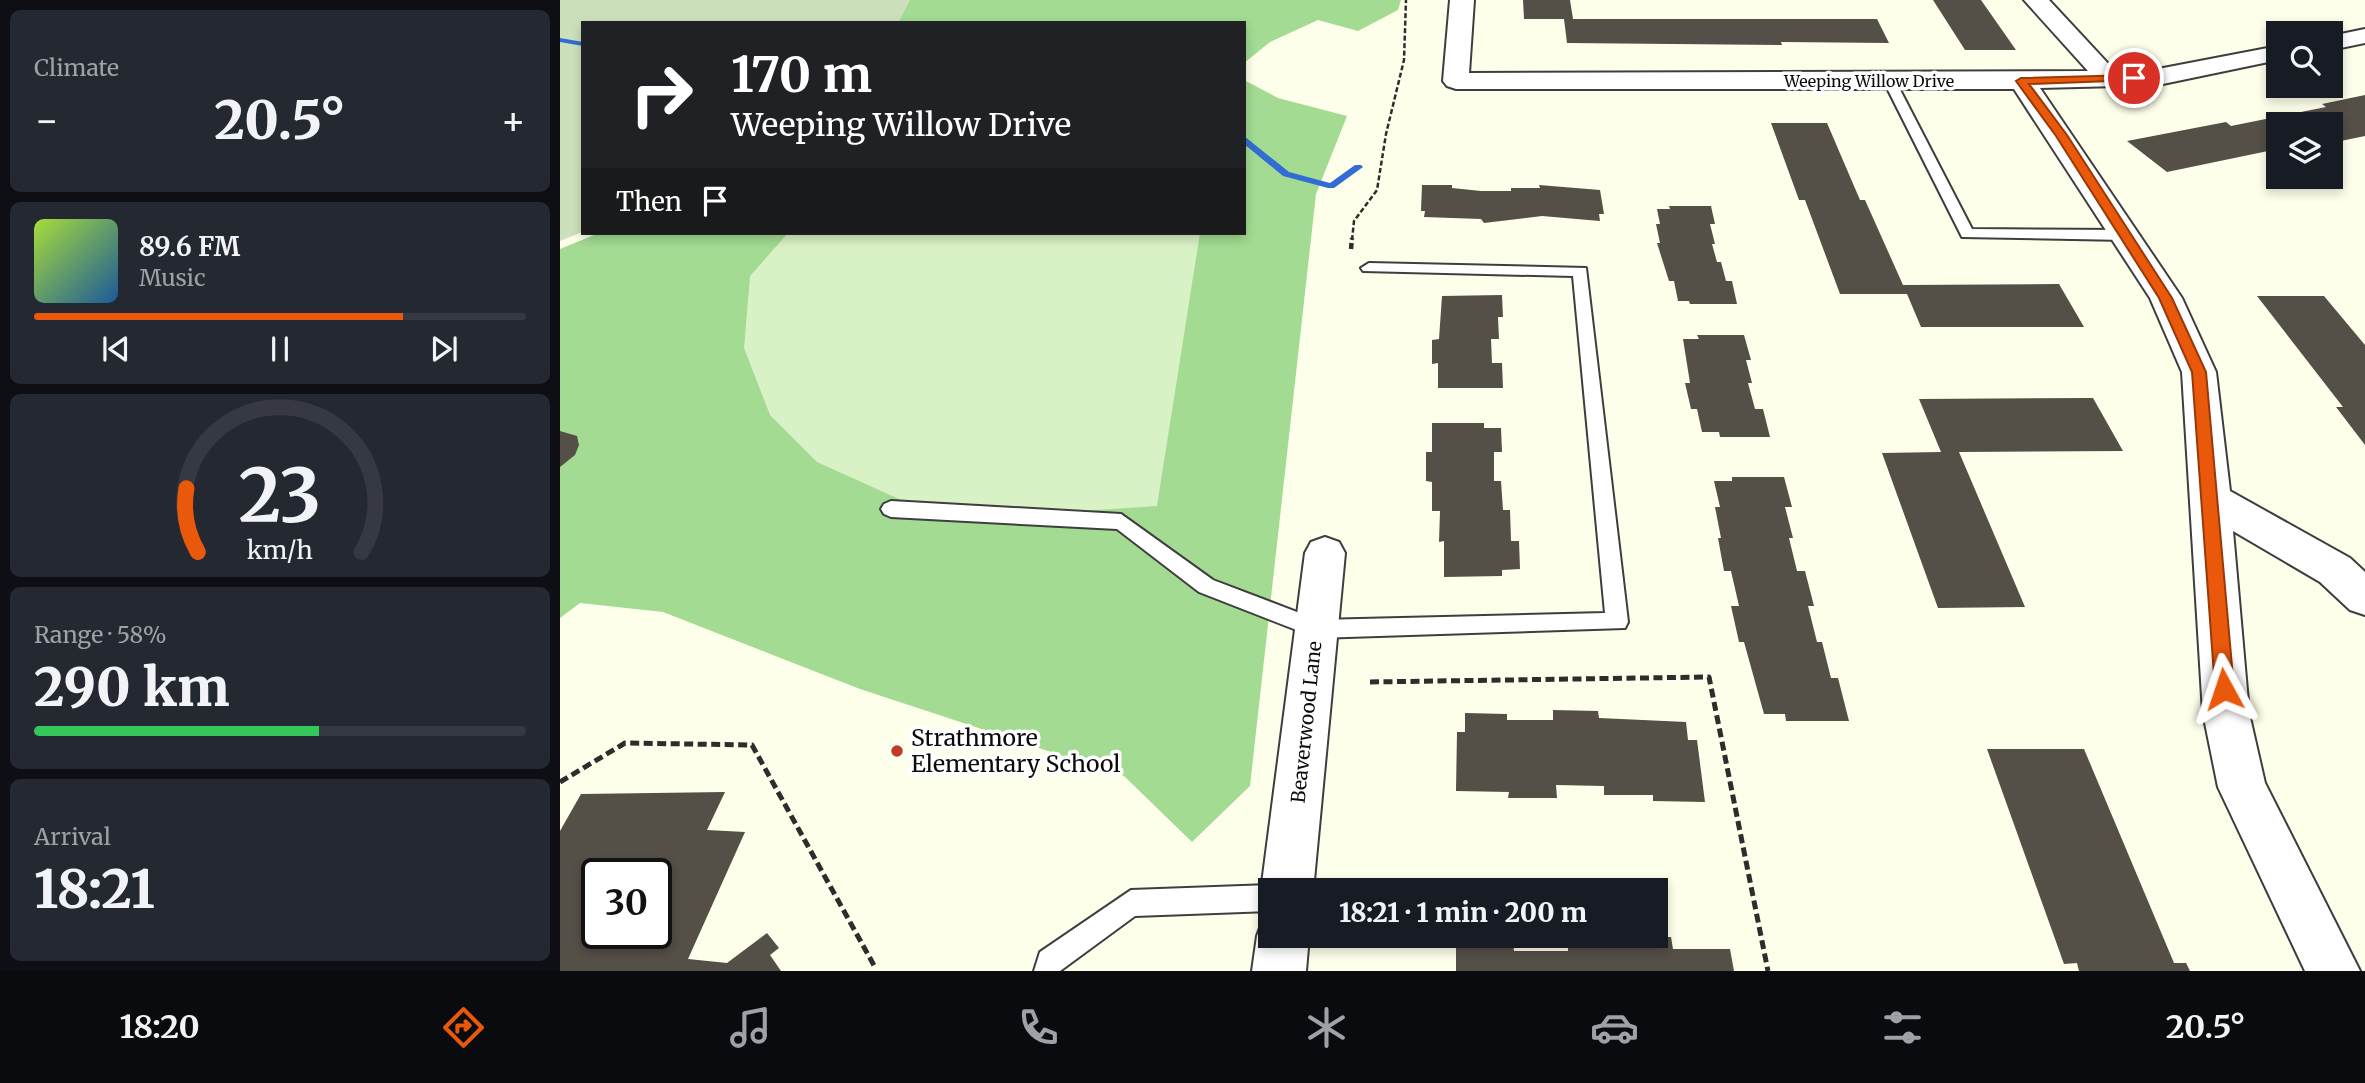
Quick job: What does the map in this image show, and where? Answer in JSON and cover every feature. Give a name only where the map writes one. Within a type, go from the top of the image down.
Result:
[{"type":"street","name":"Weeping Willow Drive","points":[[1461,0],[1456,81],[1890,82],[2109,79],[2158,77],[2266,55]]},
{"type":"street","points":[[2036,0],[2109,79]]},
{"type":"street","points":[[2343,41],[2365,36]]},
{"type":"street","points":[[2021,81],[2166,298],[2199,372],[2226,713],[2242,787],[2333,971]]},
{"type":"street","points":[[2211,499],[2335,570],[2365,598]]},
{"type":"street","name":"Beaverwood Lane","points":[[1288,878],[1325,553]]},
{"type":"street","points":[[1279,971],[1282,948]]},
{"type":"lane","points":[[1890,82],[1967,234],[2126,235]]},
{"type":"lane","points":[[891,509],[1121,522],[1206,586],[1317,629],[1616,622],[1580,271],[1369,268]]},
{"type":"lane","points":[[1047,971],[1049,961],[1131,903],[1258,898]]},
{"type":"path","points":[[1369,268],[1349,268],[1354,221],[1377,190],[1386,134],[1404,60],[1406,0]]},
{"type":"path","points":[[1370,682],[1709,677],[1768,971]]},
{"type":"path","points":[[560,782],[625,743],[752,745],[876,969]]},
{"type":"green space","points":[[560,0],[1401,0],[1398,10],[1358,31],[1318,20],[1270,42],[1246,61],[1246,21],[581,21]]},
{"type":"green space","points":[[560,0],[910,0],[899,21],[581,21],[581,233],[560,241]]},
{"type":"green space","points":[[1246,81],[1278,98],[1347,116],[1316,194],[1250,786],[1192,842],[1124,776],[860,689],[663,612],[580,603],[560,618],[560,249],[594,235],[1246,235]]},
{"type":"green space","points":[[786,235],[1200,235],[1157,506],[1024,515],[910,504],[817,462],[770,415],[744,348],[750,276]]},
{"type":"building","points":[[1523,0],[1570,0],[1573,19],[1877,19],[1889,43],[1567,43],[1564,19],[1524,19]]},
{"type":"building","points":[[1933,0],[1981,0],[2016,50],[1965,50]]},
{"type":"building","points":[[2365,95],[2365,136],[2343,141],[2343,112],[2301,112],[2326,107],[2322,104]]},
{"type":"building","points":[[2266,119],[2266,151],[2167,172],[2127,141],[2226,122],[2231,126]]},
{"type":"building","points":[[1771,123],[1827,123],[1860,200],[1865,200],[1903,285],[2059,284],[2084,327],[1921,327],[1907,294],[1840,294],[1805,200],[1799,200]]},
{"type":"building","points":[[1422,185],[1452,185],[1452,188],[1481,191],[1540,188],[1539,185],[1600,190],[1604,214],[1599,214],[1600,221],[1542,216],[1484,223],[1481,219],[1424,217],[1425,211],[1421,211]]},
{"type":"building","points":[[1669,206],[1711,206],[1715,224],[1710,224],[1715,244],[1712,244],[1726,281],[1732,281],[1737,304],[1690,304],[1689,301],[1678,301],[1674,281],[1669,281],[1657,243],[1660,243],[1656,224],[1660,224],[1657,209],[1670,209]]},
{"type":"building","points":[[1502,295],[1503,317],[1498,317],[1499,339],[1491,339],[1492,363],[1502,363],[1503,388],[1438,388],[1438,363],[1432,364],[1432,340],[1439,339],[1442,296]]},
{"type":"building","points":[[2257,296],[2324,296],[2365,345],[2365,445],[2336,407],[2343,407]]},
{"type":"building","points":[[1697,335],[1744,335],[1751,360],[1746,360],[1752,383],[1748,383],[1755,409],[1763,409],[1770,437],[1720,437],[1719,432],[1702,432],[1697,409],[1691,409],[1685,383],[1690,383],[1683,339],[1699,339]]},
{"type":"building","points":[[2093,398],[2123,451],[1959,452],[2025,607],[1938,608],[1882,453],[1941,452],[1919,399]]},
{"type":"building","points":[[1432,423],[1484,423],[1484,428],[1501,428],[1502,452],[1494,452],[1494,481],[1501,481],[1503,510],[1510,510],[1511,541],[1519,541],[1520,569],[1502,570],[1502,576],[1444,577],[1444,541],[1439,542],[1440,511],[1432,511],[1432,482],[1426,481],[1426,452],[1432,452]]},
{"type":"building","points":[[560,431],[577,436],[579,445],[575,455],[560,467]]},
{"type":"building","points":[[1732,477],[1784,477],[1792,507],[1785,507],[1793,538],[1789,538],[1797,571],[1805,571],[1814,606],[1808,606],[1817,642],[1822,642],[1831,678],[1838,678],[1849,721],[1786,721],[1785,714],[1764,714],[1744,642],[1739,642],[1731,606],[1739,606],[1731,571],[1724,571],[1718,538],[1721,538],[1715,507],[1720,507],[1714,481],[1732,481]]},
{"type":"building","points":[[1553,710],[1598,711],[1599,718],[1686,722],[1688,740],[1697,740],[1705,802],[1653,801],[1653,795],[1604,795],[1604,786],[1556,785],[1557,798],[1508,798],[1509,792],[1456,791],[1457,732],[1465,732],[1465,713],[1507,714],[1507,720],[1553,720]]},
{"type":"building","points":[[1987,749],[2084,749],[2174,963],[2186,963],[2190,971],[2079,971],[2077,963],[2064,964]]},
{"type":"building","points":[[725,792],[707,830],[745,832],[688,959],[727,963],[767,933],[779,948],[770,955],[781,971],[560,971],[560,831],[581,794]]},
{"type":"building","points":[[1668,937],[1671,937],[1673,949],[1730,949],[1734,971],[1456,971],[1456,948],[1568,951],[1568,948],[1668,948]]},
{"type":"waterway","points":[[560,40],[581,44]]},
{"type":"waterway","points":[[1246,141],[1286,174],[1331,186],[1358,167]]},
{"type":"place","name":"Strathmore Elementary School","points":[[897,751]]},
{"type":"route","points":[[2134,78],[2021,81],[2061,135],[2166,298],[2199,372],[2224,689]]}]
